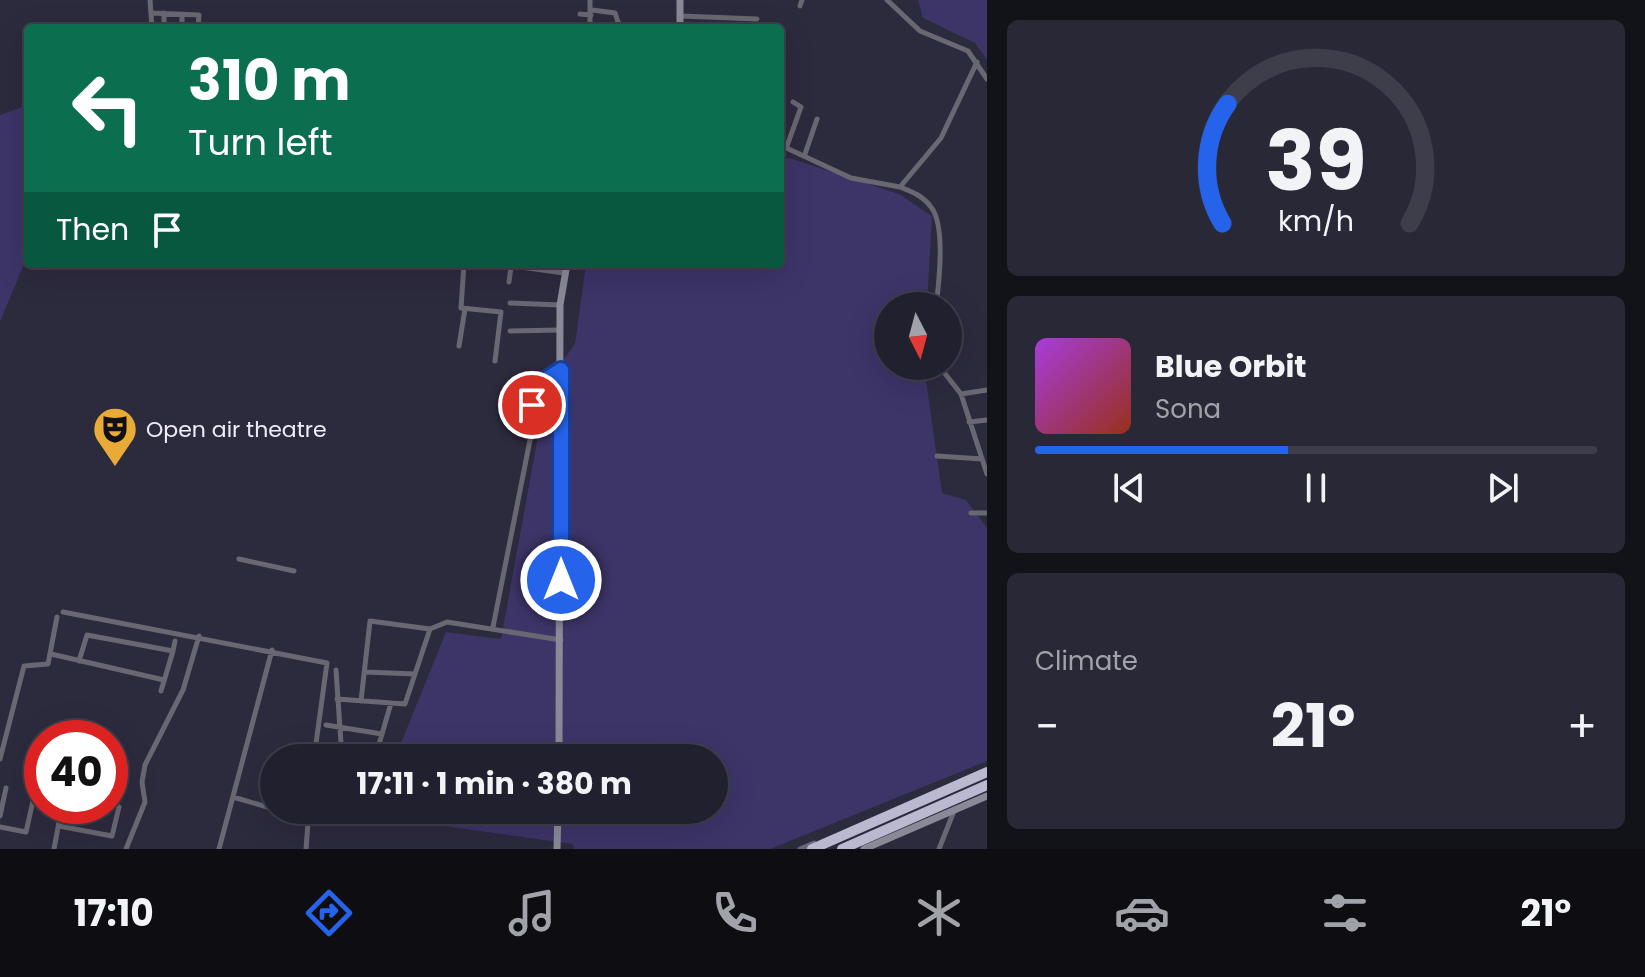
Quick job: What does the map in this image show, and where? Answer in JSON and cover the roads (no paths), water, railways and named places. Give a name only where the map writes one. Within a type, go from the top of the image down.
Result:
[{"type":"highway","points":[[812,849],[987,770]]},
{"type":"highway","points":[[842,849],[987,785]]},
{"type":"street","points":[[150,0],[152,24]]},
{"type":"street","points":[[590,0],[590,24]]},
{"type":"street","points":[[680,0],[680,24]]},
{"type":"street","points":[[887,0],[920,31],[968,51],[987,79]]},
{"type":"street","points":[[151,13],[199,15],[198,24]]},
{"type":"street","points":[[164,13],[164,24]]},
{"type":"street","points":[[580,14],[615,13],[619,24]]},
{"type":"street","points":[[182,14],[182,24]]},
{"type":"street","points":[[681,16],[757,19]]},
{"type":"street","points":[[900,187],[941,138],[977,62]]},
{"type":"street","points":[[793,102],[801,107],[784,145],[851,178],[900,187],[921,196],[934,210],[941,252],[937,292]]},
{"type":"street","points":[[805,154],[817,119]]},
{"type":"street","points":[[464,268],[460,307],[501,312],[495,361]]},
{"type":"street","points":[[509,282],[512,268]]},
{"type":"street","points":[[542,268],[564,273]]},
{"type":"street","points":[[559,744],[560,305],[566,268]]},
{"type":"street","points":[[510,303],[560,305]]},
{"type":"street","points":[[459,346],[465,309]]},
{"type":"street","points":[[510,331],[560,330]]},
{"type":"street","points":[[493,627],[531,435],[532,405],[541,383],[561,370]]},
{"type":"street","points":[[950,380],[961,394],[987,474]]},
{"type":"street","points":[[961,394],[987,390]]},
{"type":"street","points":[[969,422],[987,420]]},
{"type":"street","points":[[937,456],[982,459]]},
{"type":"street","points":[[971,513],[987,513]]},
{"type":"street","points":[[239,559],[294,571]]},
{"type":"street","points":[[63,612],[327,663],[316,744]]},
{"type":"street","points":[[0,759],[24,666],[29,663],[46,666],[57,617]]},
{"type":"street","points":[[361,701],[370,621],[430,629],[447,622],[561,640]]},
{"type":"street","points":[[337,699],[405,704],[430,629]]},
{"type":"street","points":[[79,661],[87,635],[173,651]]},
{"type":"street","points":[[126,849],[145,802],[142,782],[145,765],[183,690],[199,636]]},
{"type":"street","points":[[161,691],[175,641]]},
{"type":"street","points":[[219,849],[272,650]]},
{"type":"street","points":[[51,654],[164,680]]},
{"type":"street","points":[[336,670],[340,744]]},
{"type":"street","points":[[365,672],[415,674]]},
{"type":"street","points":[[379,744],[391,703]]},
{"type":"street","points":[[326,725],[382,734]]},
{"type":"street","points":[[800,849],[987,770]]},
{"type":"street","points":[[0,816],[6,788]]},
{"type":"street","points":[[864,849],[987,796]]},
{"type":"street","points":[[233,797],[260,805]]},
{"type":"street","points":[[939,849],[954,810]]},
{"type":"street","points":[[0,827],[26,832],[28,824]]},
{"type":"street","points":[[54,849],[59,826],[112,836],[115,824]]},
{"type":"street","points":[[306,849],[307,824]]},
{"type":"street","points":[[557,849],[558,824]]},
{"type":"place","name":"Open air theatre","points":[[115,468]]}]
